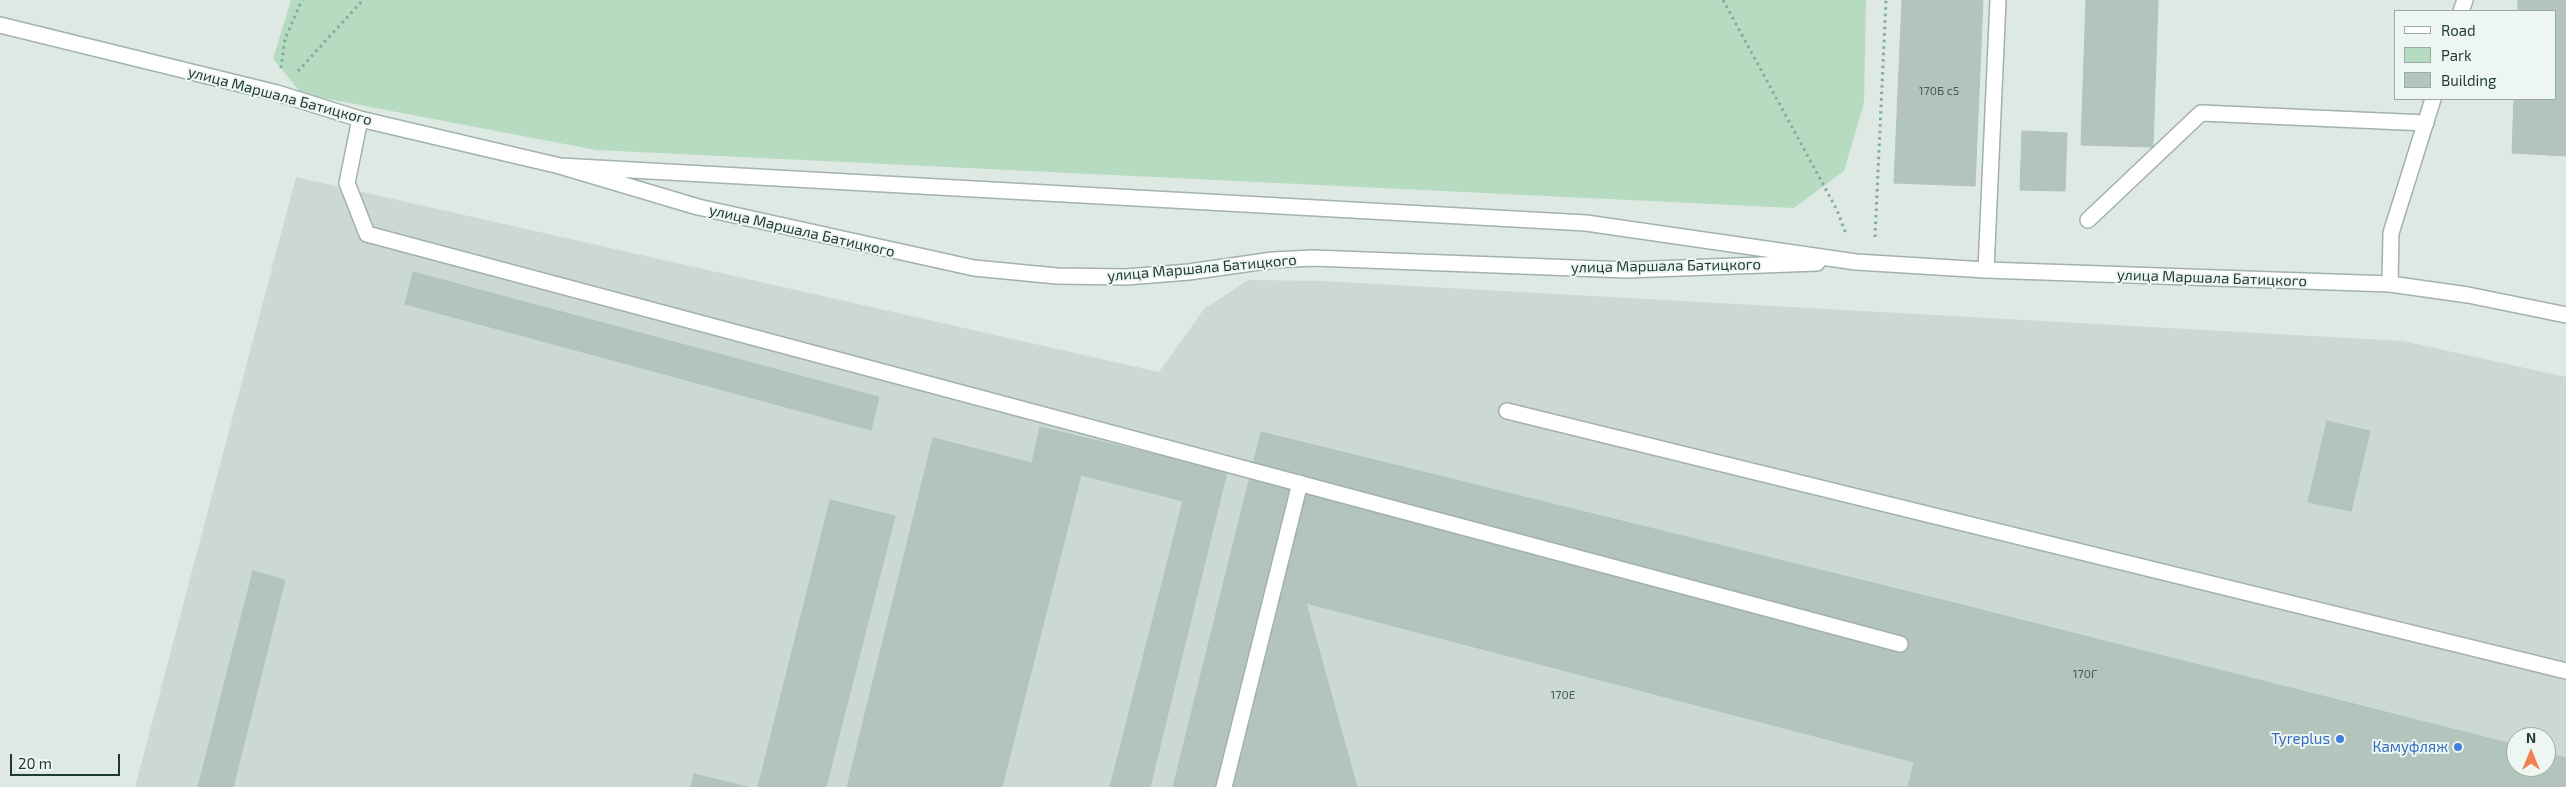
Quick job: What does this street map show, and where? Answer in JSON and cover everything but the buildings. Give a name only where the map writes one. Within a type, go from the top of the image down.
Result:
[{"type":"street","points":[[1986,270],[1998,0]]},
{"type":"street","name":"улица Маршала Батицкого","points":[[0,25],[277,93],[360,119],[560,166],[698,207],[903,254],[974,268],[1057,276],[1126,277],[1189,272],[1273,260],[1313,258],[1627,270],[1856,262],[1986,270],[2390,284],[2468,295],[2566,314]]},
{"type":"street","points":[[2390,284],[2391,233],[2433,100]]},
{"type":"street","points":[[2088,220],[2201,113],[2426,123]]},
{"type":"street","points":[[360,119],[347,183],[367,234],[1900,644]]},
{"type":"street","name":"улица Маршала Батицкого","points":[[560,166],[800,181],[1586,223],[1856,262]]},
{"type":"street","points":[[1507,411],[2566,671]]},
{"type":"street","points":[[1224,787],[1300,483]]},
{"type":"path","points":[[277,93],[285,39],[302,0]]},
{"type":"path","points":[[277,93],[363,0]]},
{"type":"path","points":[[1724,0],[1837,210],[1856,262]]},
{"type":"path","points":[[1875,263],[1886,0]]},
{"type":"shaded area","points":[[296,177],[1159,372],[1204,309],[1248,280],[1323,281],[2403,341],[2566,377],[2566,787],[135,787]]},
{"type":"green space","points":[[291,0],[1866,0],[1864,103],[1844,171],[1794,208],[596,150],[302,94],[273,59]]},
{"type":"place","name":"Tyreplus","points":[[2340,739]]},
{"type":"place","name":"Камуфляж","points":[[2458,747]]}]
